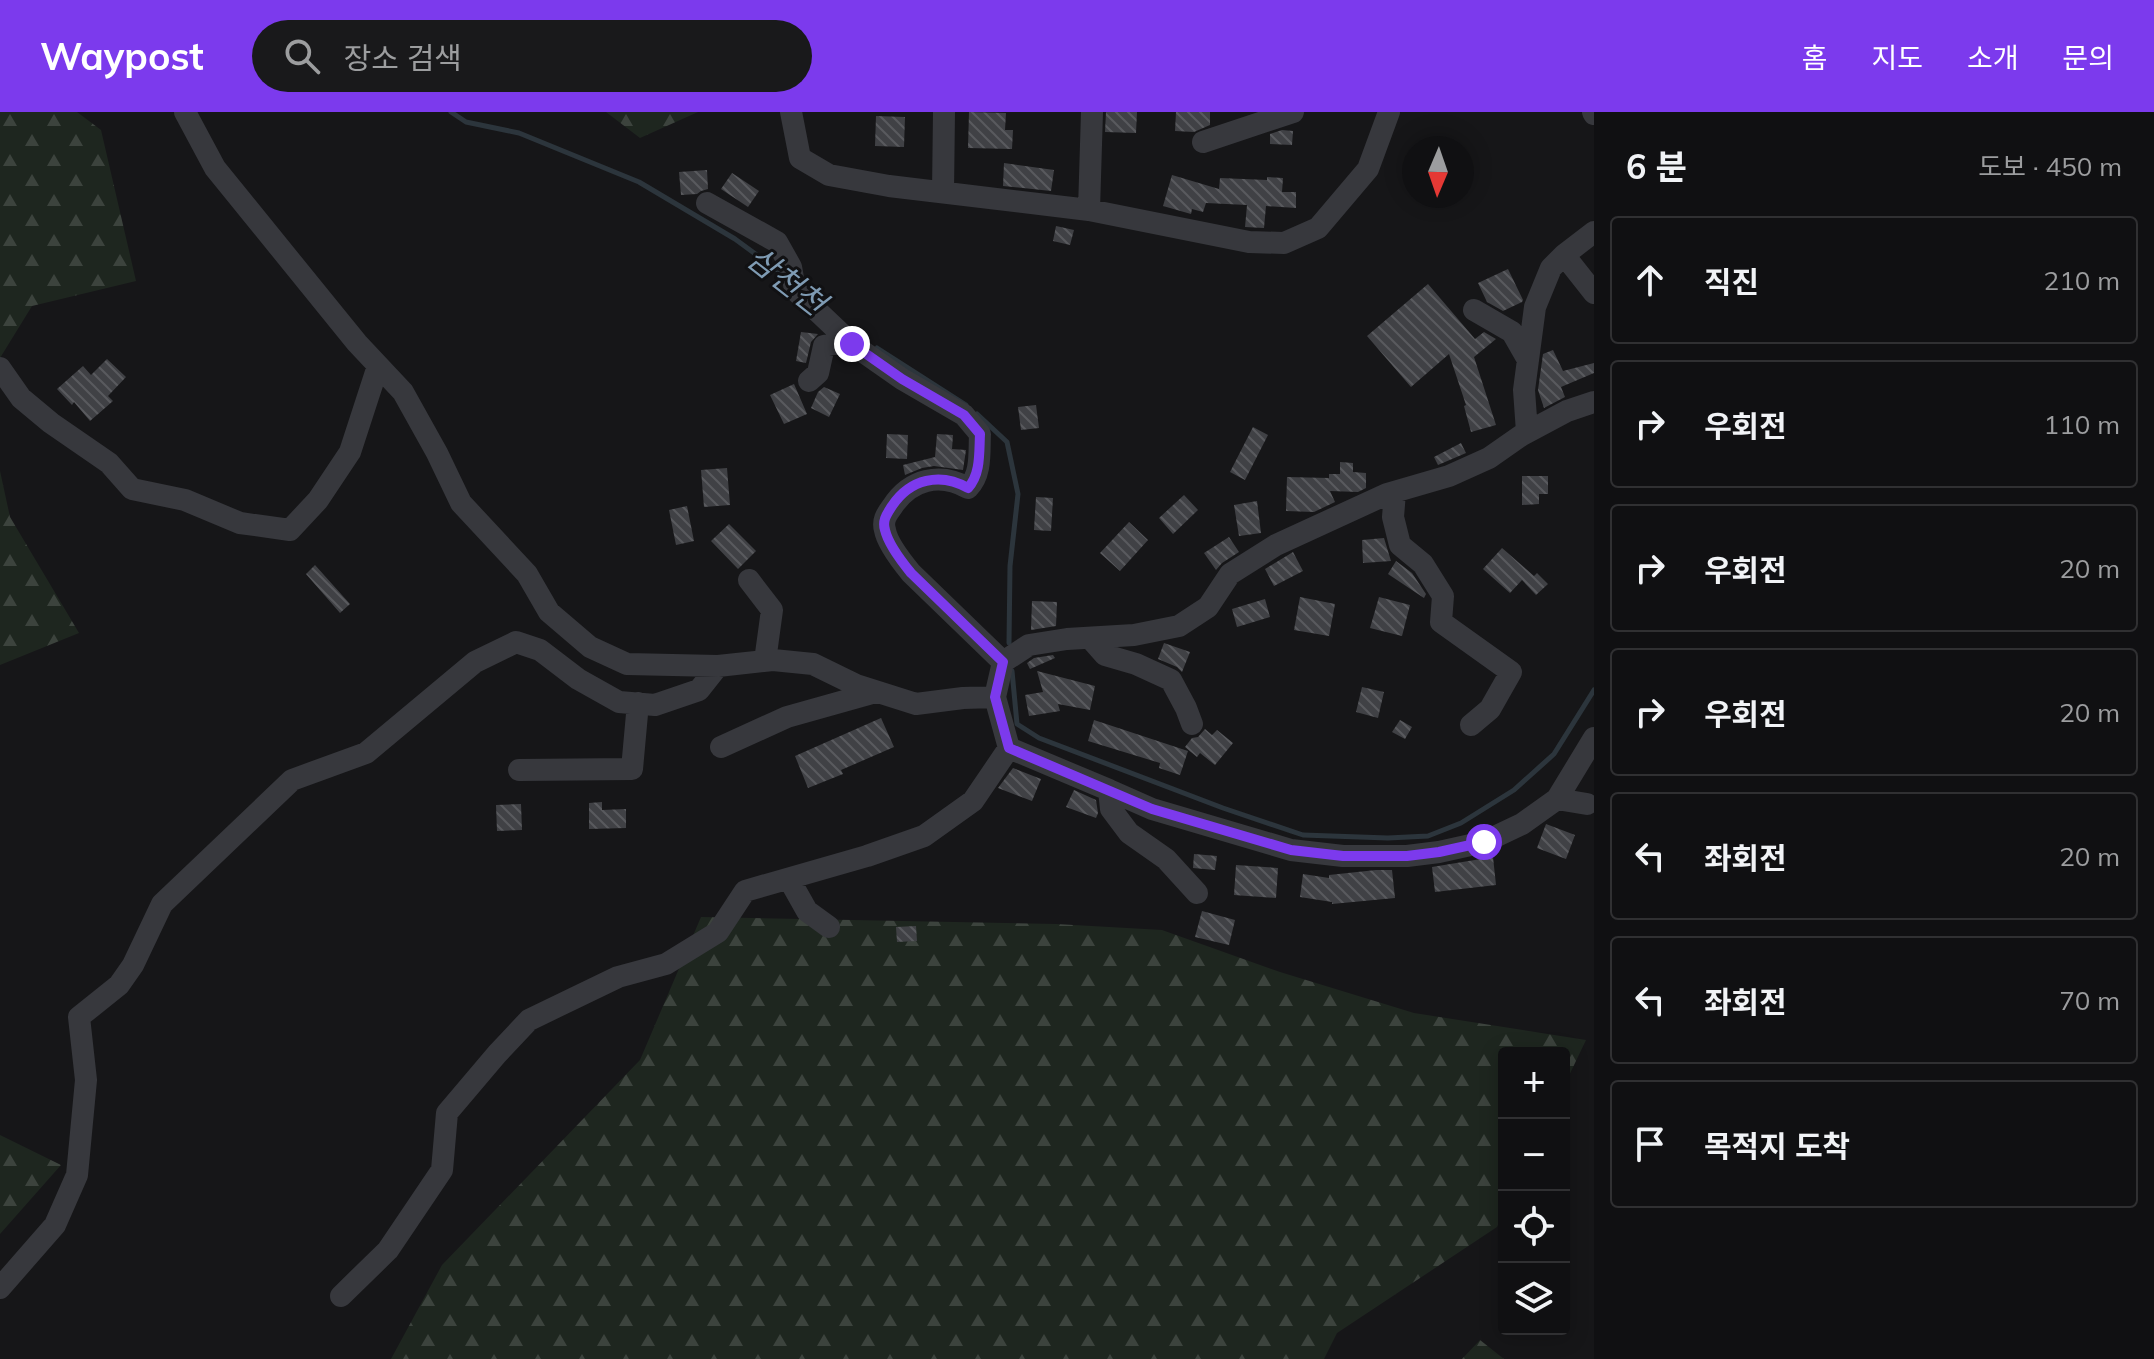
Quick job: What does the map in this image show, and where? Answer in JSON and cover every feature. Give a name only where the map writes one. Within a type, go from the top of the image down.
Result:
[{"type":"street","points":[[185,112],[215,168],[316,294],[403,392],[461,503],[527,574],[549,612],[590,647],[627,664],[718,666],[765,661],[813,664],[856,685],[916,704],[995,697]]},
{"type":"street","points":[[791,112],[800,158],[829,175],[1089,210],[1249,242],[1284,243],[1318,228],[1360,179],[1368,169],[1389,112]]},
{"type":"street","points":[[943,192],[944,112]]},
{"type":"street","points":[[1089,210],[1092,112]]},
{"type":"street","points":[[1203,142],[1293,112]]},
{"type":"street","points":[[707,203],[777,242],[793,280],[852,344],[902,379],[964,415],[980,434],[975,481],[968,488],[956,481],[930,479],[916,483],[897,500],[885,517],[885,530],[911,573],[1003,662]]},
{"type":"street","points":[[1527,432],[1524,390],[1535,307],[1551,268],[1594,232]]},
{"type":"street","points":[[1564,255],[1594,293]]},
{"type":"street","points":[[1474,310],[1512,332],[1528,360]]},
{"type":"street","points":[[809,381],[818,373],[824,346],[852,344]]},
{"type":"street","points":[[0,368],[21,398],[109,463],[132,489],[185,500],[240,523],[290,530],[318,500],[350,452],[378,366]]},
{"type":"street","points":[[341,1296],[388,1250],[442,1170],[447,1113],[529,1020],[618,977],[666,964],[718,932],[745,891],[924,836],[973,801],[1009,748],[995,697],[1003,662],[1029,645],[1134,635],[1179,626],[1208,607],[1230,574],[1276,545],[1395,492],[1449,476],[1489,458],[1527,432],[1567,411],[1594,402]]},
{"type":"street","points":[[1395,492],[1393,517],[1400,545],[1423,564],[1443,596],[1441,622],[1511,672],[1490,709],[1471,725]]},
{"type":"street","points":[[749,580],[772,610],[765,661]]},
{"type":"street","points":[[1090,638],[1105,655],[1136,664],[1171,680],[1192,724]]},
{"type":"street","points":[[0,1288],[55,1225],[77,1175],[86,1080],[79,1017],[119,985],[133,965],[162,904],[292,780],[366,753],[475,662],[516,642],[540,650],[578,679],[619,702],[655,705],[699,690],[718,666]]},
{"type":"street","points":[[721,747],[787,717],[877,691]]},
{"type":"street","points":[[519,770],[632,769],[638,703]]},
{"type":"street","points":[[1009,748],[1152,809],[1291,850],[1343,856],[1407,856],[1484,842],[1522,824],[1557,799],[1594,738]]},
{"type":"street","points":[[1109,790],[1111,809],[1129,833],[1166,859],[1197,893]]},
{"type":"street","points":[[1557,799],[1587,804]]},
{"type":"street","points":[[789,879],[807,911],[829,927]]},
{"type":"green space","points":[[0,112],[77,112],[101,130],[136,281],[32,306],[0,358]]},
{"type":"green space","points":[[606,112],[698,112],[640,138]]},
{"type":"green space","points":[[0,471],[10,517],[79,633],[0,665]]},
{"type":"green space","points":[[701,917],[1056,924],[1162,930],[1280,972],[1414,1013],[1586,1040],[1570,1073],[1570,1047],[1498,1047],[1497,1227],[1337,1333],[1324,1359],[391,1359],[442,1265],[640,1060]]},
{"type":"green space","points":[[0,1135],[61,1165],[0,1234]]},
{"type":"green space","points":[[1480,1340],[1504,1359],[1462,1359]]},
{"type":"building","points":[[969,112],[1006,113],[1005,130],[1013,130],[1012,149],[968,148]]},
{"type":"building","points":[[1106,112],[1137,112],[1136,133],[1105,132]]},
{"type":"building","points":[[1176,112],[1210,112],[1210,125],[1194,132],[1175,131]]},
{"type":"building","points":[[876,116],[905,117],[904,147],[875,146]]},
{"type":"building","points":[[1282,130],[1293,131],[1292,145],[1270,144],[1270,134]]},
{"type":"building","points":[[1004,163],[1054,170],[1051,191],[1003,186]]},
{"type":"building","points":[[707,170],[708,189],[697,194],[681,195],[679,172]]},
{"type":"building","points":[[732,173],[759,191],[748,207],[721,189]]},
{"type":"building","points":[[1172,175],[1219,189],[1220,178],[1283,178],[1282,192],[1296,192],[1296,208],[1266,206],[1264,228],[1245,227],[1247,205],[1206,203],[1203,212],[1192,209],[1191,214],[1163,206]]},
{"type":"building","points":[[1056,226],[1074,230],[1070,245],[1053,241]]},
{"type":"building","points":[[1508,269],[1523,300],[1503,311],[1487,302],[1478,283]]},
{"type":"building","points":[[1428,284],[1475,339],[1484,332],[1496,339],[1474,357],[1496,425],[1471,432],[1466,405],[1449,354],[1411,387],[1367,336]]},
{"type":"building","points":[[801,332],[818,334],[811,342],[806,363],[796,361]]},
{"type":"building","points":[[1553,350],[1563,371],[1594,363],[1594,373],[1561,387],[1565,397],[1544,408],[1538,390],[1543,354]]},
{"type":"building","points":[[107,359],[126,377],[108,396],[113,401],[90,421],[74,402],[72,405],[57,389],[83,366],[91,375]]},
{"type":"building","points":[[794,384],[807,414],[784,424],[770,395]]},
{"type":"building","points":[[824,387],[840,394],[829,417],[811,408],[818,392]]},
{"type":"building","points":[[1036,405],[1039,428],[1021,430],[1018,407]]},
{"type":"building","points":[[1253,427],[1268,435],[1245,480],[1230,472]]},
{"type":"building","points":[[887,434],[908,435],[907,459],[886,458]]},
{"type":"building","points":[[937,434],[953,435],[952,449],[966,450],[963,470],[934,466],[905,475],[903,465],[935,457]]},
{"type":"building","points":[[1461,443],[1466,453],[1438,465],[1434,457]]},
{"type":"building","points":[[1340,462],[1353,463],[1353,472],[1366,473],[1366,488],[1358,492],[1330,491],[1335,502],[1314,512],[1286,511],[1287,477],[1329,478],[1329,474],[1340,474]]},
{"type":"building","points":[[727,468],[730,505],[704,507],[701,470]]},
{"type":"building","points":[[1522,476],[1548,476],[1548,494],[1539,494],[1539,504],[1522,505]]},
{"type":"building","points":[[1184,495],[1198,510],[1173,534],[1159,518]]},
{"type":"building","points":[[1036,497],[1053,498],[1051,531],[1034,530]]},
{"type":"building","points":[[1257,501],[1261,533],[1239,536],[1234,505]]},
{"type":"building","points":[[687,506],[694,541],[676,545],[669,510]]},
{"type":"building","points":[[1129,522],[1148,540],[1120,571],[1100,553]]},
{"type":"building","points":[[729,524],[756,551],[738,569],[711,541]]},
{"type":"building","points":[[1229,537],[1239,552],[1216,570],[1204,553]]},
{"type":"building","points":[[1384,538],[1391,561],[1363,563],[1362,540]]},
{"type":"building","points":[[1502,548],[1548,584],[1536,595],[1522,580],[1510,593],[1483,569]]},
{"type":"building","points":[[1293,552],[1303,571],[1274,586],[1265,569]]},
{"type":"building","points":[[1396,561],[1412,573],[1426,594],[1424,598],[1388,574]]},
{"type":"building","points":[[315,565],[350,604],[340,613],[306,574]]},
{"type":"building","points":[[1300,597],[1335,604],[1329,636],[1294,630]]},
{"type":"building","points":[[1379,597],[1410,605],[1402,636],[1370,628]]},
{"type":"building","points":[[1265,599],[1270,617],[1237,627],[1232,609]]},
{"type":"building","points":[[1032,601],[1057,602],[1056,626],[1031,630]]},
{"type":"building","points":[[1164,643],[1190,652],[1182,672],[1158,659]]},
{"type":"building","points":[[1053,655],[1055,658],[1030,669],[1027,663],[1034,658]]},
{"type":"building","points":[[1037,671],[1095,686],[1090,710],[1058,704],[1060,711],[1029,716],[1025,695],[1043,692]]},
{"type":"building","points":[[1362,687],[1384,692],[1378,718],[1356,712]]},
{"type":"building","points":[[881,718],[894,747],[841,770],[843,774],[808,788],[795,756]]},
{"type":"building","points":[[1094,720],[1188,751],[1180,775],[1159,768],[1160,763],[1088,741]]},
{"type":"building","points":[[1400,720],[1412,727],[1405,739],[1392,732]]},
{"type":"building","points":[[1205,729],[1212,735],[1217,730],[1233,743],[1215,765],[1200,753],[1197,757],[1185,747]]},
{"type":"building","points":[[1013,768],[1041,779],[1032,801],[998,788]]},
{"type":"building","points":[[1074,790],[1096,800],[1096,818],[1066,807]]},
{"type":"building","points":[[602,802],[602,810],[626,809],[626,828],[589,829],[589,803]]},
{"type":"building","points":[[521,804],[522,830],[497,831],[496,805]]},
{"type":"building","points":[[1546,824],[1575,835],[1566,859],[1537,848]]},
{"type":"building","points":[[1194,854],[1217,856],[1215,870],[1193,868]]},
{"type":"building","points":[[1493,857],[1496,885],[1435,892],[1432,867]]},
{"type":"building","points":[[1236,865],[1278,868],[1276,898],[1234,895]]},
{"type":"building","points":[[1392,870],[1395,898],[1332,904],[1300,897],[1303,874],[1329,878],[1329,875]]},
{"type":"building","points":[[1202,911],[1235,920],[1229,945],[1195,937]]},
{"type":"building","points":[[916,926],[917,941],[897,942],[896,927]]},
{"type":"waterway","name":"삼천천","points":[[451,112],[466,122],[519,133],[639,182],[735,239],[784,275]]},
{"type":"waterway","name":"삼천천","points":[[877,348],[966,405]]},
{"type":"waterway","name":"삼천천","points":[[977,414],[1007,442],[1018,494],[1010,566],[1009,643]]},
{"type":"waterway","name":"삼천천","points":[[1012,671],[1017,724],[1039,738],[1303,835],[1388,838],[1428,836],[1461,823],[1514,790],[1554,754],[1594,690]]},
{"type":"route","points":[[852,344],[902,379],[964,415],[980,434],[975,481],[968,488],[956,481],[930,479],[916,483],[897,500],[885,517],[885,530],[911,573],[1003,662],[995,697],[1009,748],[1152,809],[1291,850],[1343,856],[1407,856],[1484,842]]}]
